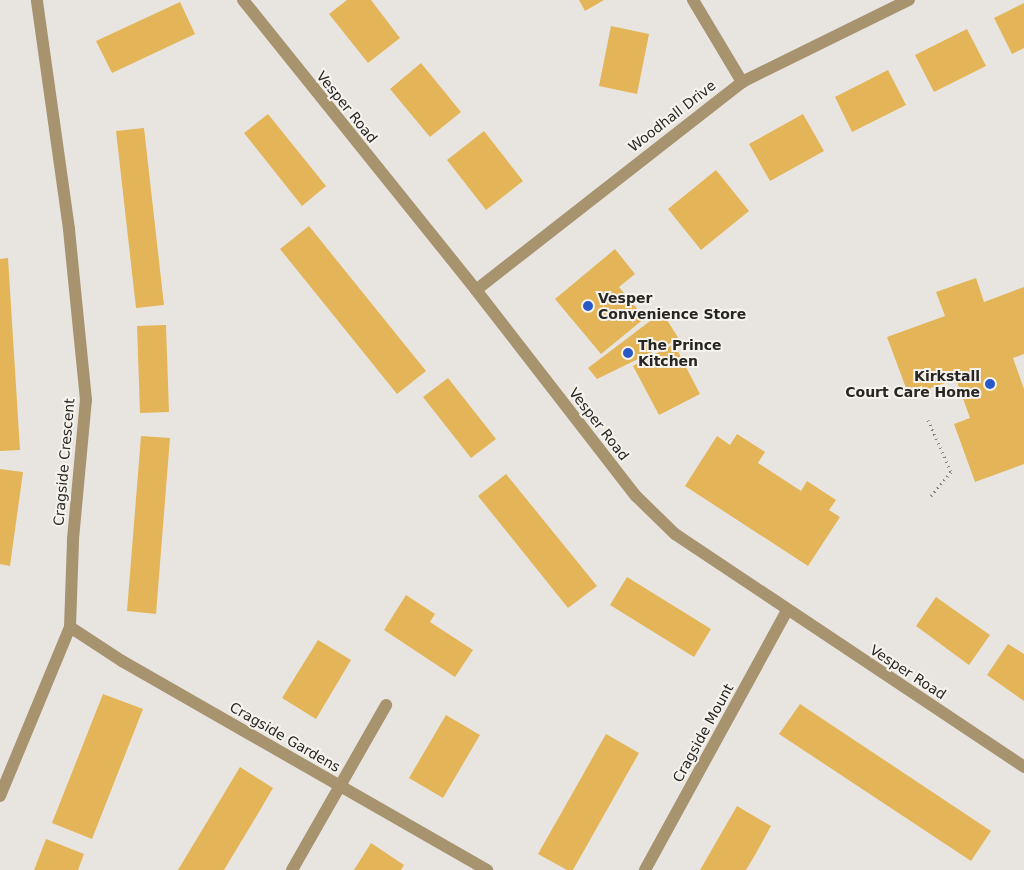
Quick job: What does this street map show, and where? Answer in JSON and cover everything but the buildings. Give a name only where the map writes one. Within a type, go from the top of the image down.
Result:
[{"type":"street","name":"Cragside Crescent","points":[[0,796],[70,627],[73,539],[86,400],[69,230],[37,0]]},
{"type":"street","name":"Vesper Road","points":[[243,0],[476,290],[636,496],[675,534],[787,611],[1024,767]]},
{"type":"street","points":[[693,0],[742,82]]},
{"type":"street","name":"Woodhall Drive","points":[[476,290],[742,82],[909,0]]},
{"type":"street","name":"Cragside Mount","points":[[645,870],[787,611]]},
{"type":"street","name":"Cragside Gardens","points":[[70,627],[122,661],[487,870]]},
{"type":"street","points":[[292,870],[386,705]]},
{"type":"path","points":[[928,420],[951,472],[930,496]]},
{"type":"place","name":"Vesper Convenience Store","points":[[588,306]]},
{"type":"place","name":"The Prince Kitchen","points":[[628,353]]},
{"type":"place","name":"Kirkstall Court Care Home","points":[[990,384]]}]
